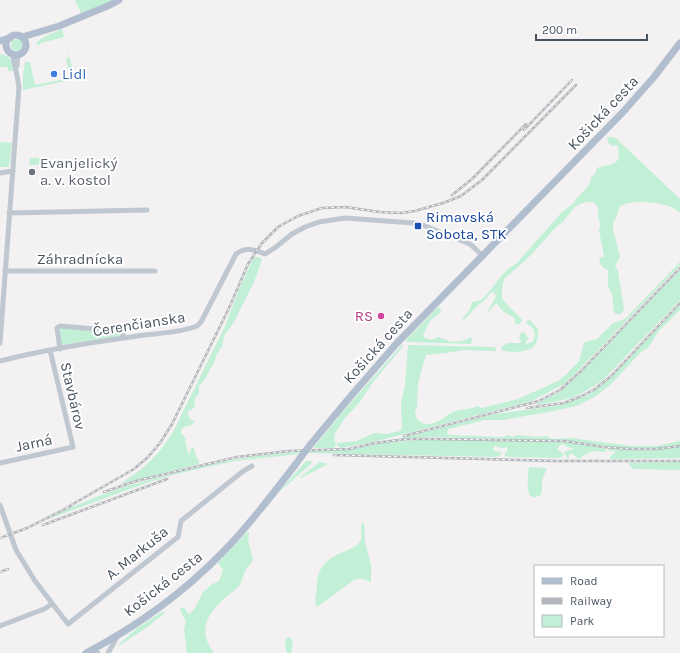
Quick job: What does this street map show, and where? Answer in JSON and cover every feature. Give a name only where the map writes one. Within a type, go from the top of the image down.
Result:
[{"type":"main road","points":[[0,41],[16,35],[24,39],[110,5],[119,0]]},
{"type":"main road","points":[[10,38],[7,43],[9,51],[23,52],[25,50],[24,39]]},
{"type":"main road","name":"Košická cesta","points":[[86,653],[95,652],[169,599],[208,567],[250,522],[310,445],[374,369],[482,255],[623,112],[654,77],[680,43]]},
{"type":"street","points":[[0,343],[19,87],[16,71],[9,51]]},
{"type":"street","points":[[0,173],[13,171]]},
{"type":"street","points":[[9,213],[146,210]]},
{"type":"street","name":"Čerenčianska","points":[[0,361],[50,350],[166,333],[198,326],[236,254],[240,251],[248,249],[265,254],[292,234],[319,222],[345,218],[413,222],[470,244],[482,255]]},
{"type":"street","name":"Záhradnícka","points":[[5,271],[155,271]]},
{"type":"street","points":[[60,349],[57,328],[60,326],[119,330],[123,334],[124,338]]},
{"type":"street","name":"Stavbárov","points":[[50,350],[73,447]]},
{"type":"street","name":"Jarná","points":[[0,463],[73,447]]},
{"type":"street","name":"A. Markuša","points":[[52,604],[68,624],[178,537],[181,522],[242,472],[252,466]]},
{"type":"street","points":[[0,505],[16,550],[52,604],[44,609],[0,626]]},
{"type":"street","points":[[108,653],[118,635]]},
{"type":"green space","points":[[75,0],[114,0],[81,13]]},
{"type":"green space","points":[[62,29],[75,79],[23,90],[25,62],[30,62],[35,85],[71,78],[66,59],[69,57],[64,37],[41,43],[38,46],[36,43],[44,37]]},
{"type":"green space","points":[[15,39],[19,39],[23,45],[19,51],[15,51],[11,47],[11,43]]},
{"type":"green space","points":[[0,54],[9,57],[14,71],[8,71],[8,67],[0,67]]},
{"type":"green space","points":[[607,138],[616,138],[680,199],[680,213],[668,206],[651,202],[634,202],[620,206],[613,222],[613,229],[620,257],[615,266],[618,271],[624,309],[621,314],[616,314],[614,312],[612,294],[608,287],[608,270],[602,267],[599,261],[601,257],[604,257],[599,230],[601,223],[599,222],[598,207],[593,202],[587,202],[574,208],[563,222],[556,227],[530,256],[504,279],[502,298],[521,318],[522,321],[519,324],[516,324],[515,318],[504,312],[496,303],[486,315],[496,296],[494,292],[490,293],[486,299],[463,321],[463,318],[470,309],[472,302],[481,300],[501,276],[516,264],[562,212],[574,203],[590,184],[591,177],[595,174],[597,168],[613,164],[618,160],[618,146],[609,144]]},
{"type":"green space","points":[[0,142],[12,143],[9,167],[0,167]]},
{"type":"green space","points":[[30,158],[48,158],[49,164],[29,165]]},
{"type":"green space","points":[[254,257],[260,257],[262,260],[254,282],[234,322],[224,336],[222,348],[219,349],[219,352],[217,353],[213,366],[210,368],[205,380],[199,385],[199,394],[195,398],[194,408],[187,412],[190,419],[195,422],[181,430],[181,433],[186,439],[185,442],[188,453],[190,454],[190,450],[194,448],[199,464],[121,484],[153,459],[174,430],[226,324],[239,289]]},
{"type":"green space","points":[[680,262],[680,265],[564,384],[532,401],[373,442],[341,448],[337,445],[337,443],[357,441],[374,433],[386,434],[400,431],[402,428],[401,403],[405,385],[408,345],[496,348],[496,351],[464,350],[426,355],[418,384],[417,407],[415,412],[417,418],[422,423],[433,423],[457,410],[477,406],[482,408],[518,399],[558,381],[567,374],[579,361],[584,343],[597,339],[613,323],[625,319]]},
{"type":"green space","points":[[680,270],[680,300],[602,381],[582,393],[568,399],[538,405],[536,404],[560,392],[577,377]]},
{"type":"green space","points":[[680,305],[680,310],[659,331],[648,348],[641,352],[611,384],[596,396],[577,406],[503,420],[485,420],[448,429],[447,433],[451,435],[504,437],[508,435],[513,437],[517,435],[535,437],[547,436],[551,439],[571,438],[632,446],[657,446],[680,441],[680,458],[610,459],[611,455],[615,453],[615,451],[610,451],[606,446],[557,440],[431,437],[398,439],[494,414],[556,406],[588,395],[610,378]]},
{"type":"green space","points":[[440,307],[441,312],[430,321],[423,335],[425,338],[432,340],[438,337],[452,342],[462,341],[471,337],[471,344],[407,342],[406,340],[436,309]]},
{"type":"green space","points":[[530,320],[538,329],[535,345],[528,350],[519,352],[501,350],[507,343],[520,343],[521,341],[519,337],[521,333],[524,332],[528,338],[525,344],[533,342],[535,336],[534,330],[527,324],[526,321]]},
{"type":"green space","points":[[64,328],[115,332],[122,336],[60,345],[59,332],[60,329]]},
{"type":"green space","points":[[402,345],[404,345],[373,382],[359,403],[345,418],[335,433],[334,437],[336,446],[333,448],[315,448],[314,447],[346,408]]},
{"type":"green space","points":[[429,439],[564,442],[604,448],[607,451],[590,452],[579,459],[571,453],[568,459],[564,452],[573,448],[567,447],[564,444],[560,445],[557,450],[564,455],[560,458],[506,457],[504,454],[507,451],[507,447],[502,448],[495,446],[493,448],[494,451],[501,452],[501,455],[496,457],[309,453],[311,451],[337,451],[381,443]]},
{"type":"green space","points":[[300,452],[298,454],[235,461],[176,474],[149,482],[43,521],[57,513],[107,493],[157,478],[227,461],[271,454]]},
{"type":"green space","points":[[306,461],[311,461],[312,463],[277,494]]},
{"type":"green space","points":[[320,462],[328,464],[301,478],[300,477]]},
{"type":"green space","points":[[680,462],[680,470],[633,469],[628,463]]},
{"type":"green space","points":[[529,467],[547,468],[542,480],[541,495],[532,497],[529,494]]},
{"type":"green space","points":[[362,523],[364,523],[365,542],[371,565],[371,582],[362,579],[354,580],[317,607],[317,581],[321,569],[328,560],[358,544],[361,538]]},
{"type":"green space","points":[[247,532],[249,533],[248,540],[253,560],[246,569],[239,586],[221,601],[209,616],[206,624],[205,633],[208,643],[214,653],[187,653],[184,629],[186,621],[180,610],[181,608],[184,608],[190,614],[195,608],[203,592],[211,585],[219,581],[223,570],[218,563]]},
{"type":"green space","points":[[163,611],[165,613],[116,647],[136,629]]},
{"type":"green space","points":[[288,637],[291,638],[293,644],[291,653],[287,653],[285,646],[286,639]]},
{"type":"railway","points":[[524,130],[572,80]]},
{"type":"railway","points":[[66,508],[134,469],[148,457],[160,443],[172,424],[229,308],[248,264],[262,243],[278,227],[298,216],[322,208],[345,207],[380,212],[401,213],[415,211],[461,196],[482,180],[576,85]]},
{"type":"railway","points":[[452,195],[472,179],[526,124]]},
{"type":"railway","points":[[404,436],[539,401],[560,390],[580,372],[680,268]]},
{"type":"railway","points":[[527,408],[564,403],[595,389],[611,376],[680,303]]},
{"type":"railway","points":[[104,492],[136,481],[237,457],[289,451],[349,449],[375,443],[407,439],[564,441],[604,447],[631,449],[656,449],[680,446]]},
{"type":"railway","points":[[334,455],[558,461],[680,461]]},
{"type":"railway","points":[[43,525],[167,479]]},
{"type":"railway","points":[[0,538],[27,528],[71,506]]},
{"type":"railway","points":[[0,572],[8,569]]},
{"type":"place","name":"Lidl","points":[[54,74]]},
{"type":"place","name":"Evanjelický a. v. kostol","points":[[32,172]]},
{"type":"place","name":"Rimavská Sobota, STK","points":[[418,226]]},
{"type":"place","name":"RS","points":[[381,316]]}]
